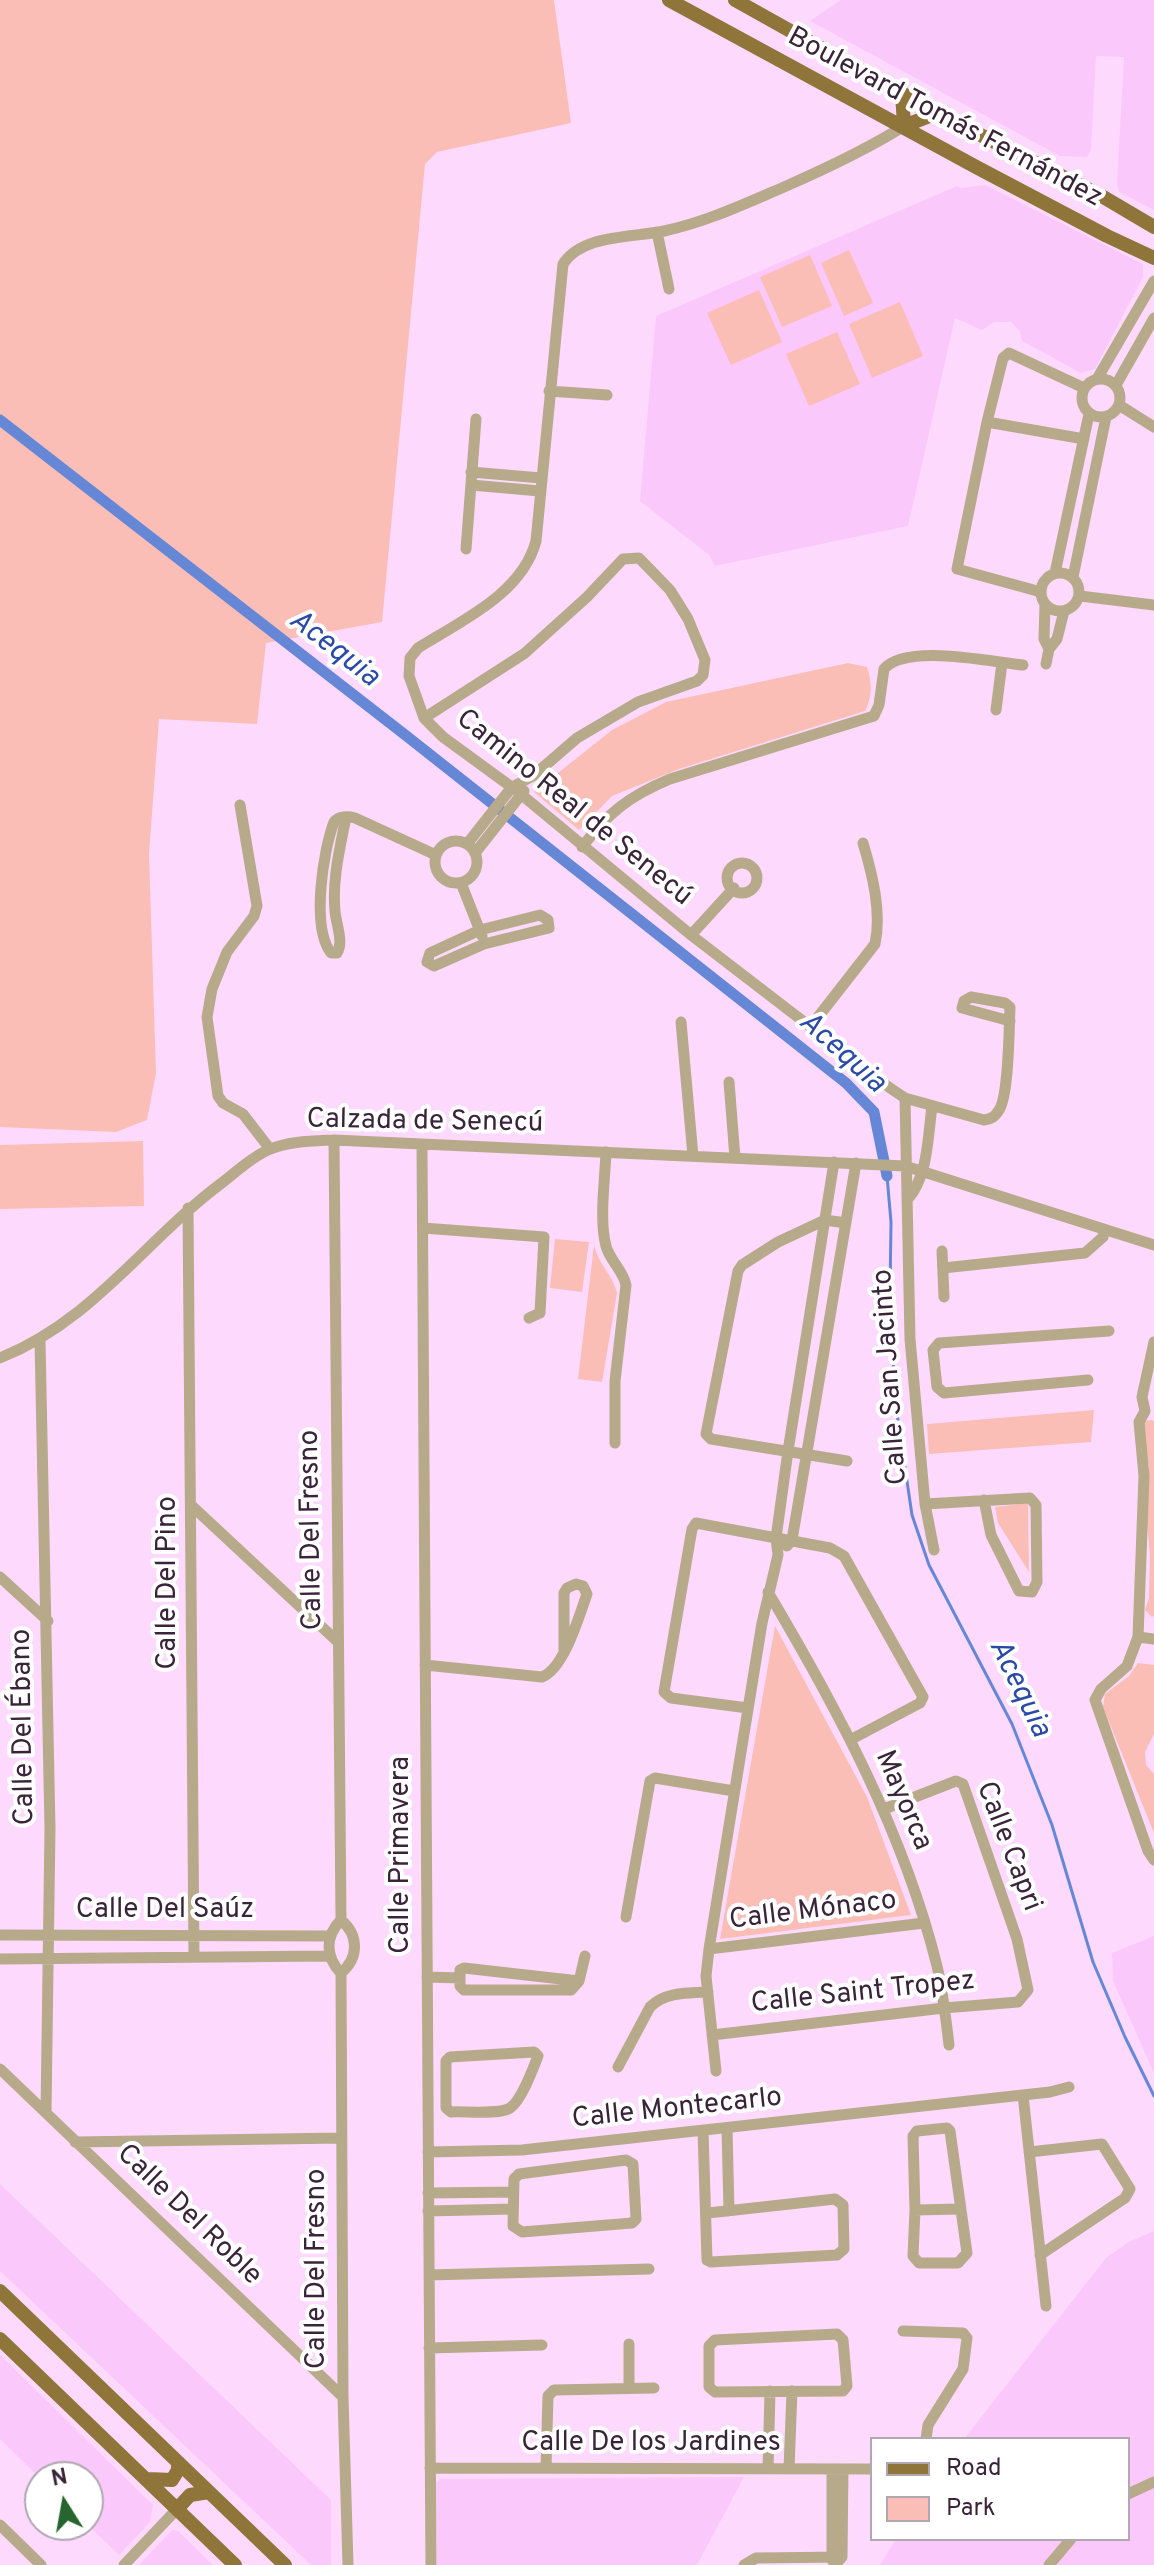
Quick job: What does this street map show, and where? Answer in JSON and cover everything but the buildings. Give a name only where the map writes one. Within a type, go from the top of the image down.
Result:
[{"type":"main road","name":"Boulevard Tomás Fernández","points":[[669,0],[978,168],[1154,258]]},
{"type":"main road","name":"Boulevard Tomás Fernández","points":[[735,0],[937,113],[1105,198],[1154,227]]},
{"type":"main road","points":[[902,92],[904,126],[937,113]]},
{"type":"main road","points":[[0,2291],[285,2565]]},
{"type":"main road","points":[[0,2339],[235,2565]]},
{"type":"main road","points":[[148,2479],[172,2480],[178,2470],[178,2462]]},
{"type":"main road","points":[[178,2508],[187,2496],[209,2492]]},
{"type":"street","name":"Camino Real de Senecú","points":[[904,126],[811,175],[715,217],[657,232],[588,244],[567,257],[563,264],[532,556],[523,570],[492,600],[418,648],[410,658],[409,676],[424,718],[443,737],[517,791],[691,935],[905,1098]]},
{"type":"street","points":[[657,232],[669,289]]},
{"type":"street","points":[[1055,573],[1089,414],[1082,399],[1084,388],[1097,379],[1154,281]]},
{"type":"street","points":[[1116,385],[1154,318]]},
{"type":"street","points":[[1041,592],[961,572],[956,567],[1003,358],[1014,353],[1084,388]]},
{"type":"street","points":[[1073,577],[1106,417],[1119,405],[1121,398],[1116,385],[1097,379]]},
{"type":"street","points":[[549,391],[607,395]]},
{"type":"street","points":[[1119,405],[1154,427]]},
{"type":"street","points":[[1089,414],[1106,417]]},
{"type":"street","points":[[466,549],[476,419]]},
{"type":"street","points":[[987,422],[1084,439]]},
{"type":"street","points":[[471,472],[541,484]]},
{"type":"street","points":[[471,485],[541,484]]},
{"type":"street","points":[[424,718],[525,653],[587,597],[618,563],[628,557],[639,558],[670,590],[688,619],[705,660],[703,675],[697,681],[638,702],[607,718],[577,738],[517,791],[503,798],[471,849],[475,870],[472,876],[461,883],[441,877],[436,866],[436,855],[449,842],[471,849]]},
{"type":"street","points":[[1045,604],[1057,611],[1064,611],[1075,604],[1080,596],[1078,583],[1073,577],[1062,573],[1055,573],[1044,581],[1041,592],[1045,604],[1044,639],[1049,649]]},
{"type":"street","points":[[1080,596],[1154,605]]},
{"type":"street","points":[[1046,664],[1064,611]]},
{"type":"street","points":[[582,847],[610,813],[646,789],[874,716],[879,705],[884,669],[894,660],[932,656],[1023,665]]},
{"type":"street","points":[[996,710],[1002,663]]},
{"type":"street","points":[[471,849],[500,825],[515,806],[517,791]]},
{"type":"street","points":[[240,805],[257,906],[254,916],[227,952],[217,973],[207,1017],[208,1032],[218,1096],[223,1103],[243,1114],[270,1149]]},
{"type":"street","points":[[346,817],[334,884],[340,946],[334,954],[327,949],[321,917],[321,883],[332,824],[336,819],[346,817],[355,818],[436,855]]},
{"type":"street","points":[[811,1026],[875,944],[877,929],[872,873],[863,843]]},
{"type":"street","points":[[321,883],[334,884]]},
{"type":"street","points":[[461,883],[484,944]]},
{"type":"street","points":[[691,935],[734,888]]},
{"type":"street","points":[[540,915],[548,920],[549,928],[484,944],[434,966],[427,962],[430,953],[480,930],[540,915]]},
{"type":"street","points":[[905,1098],[984,1120],[998,1113],[1002,1105],[1010,1021]]},
{"type":"street","points":[[681,1022],[693,1156]]},
{"type":"street","points":[[729,1082],[735,1158]]},
{"type":"street","name":"Calle San Jacinto","points":[[905,1098],[912,1365],[925,1504],[934,1550]]},
{"type":"street","name":"Calle San Jacinto","points":[[908,1199],[916,1191],[922,1170],[932,1106]]},
{"type":"street","name":"Calzada de Senecú","points":[[0,1358],[40,1340],[72,1319],[117,1280],[188,1208],[270,1149],[295,1143],[334,1140],[905,1166],[1103,1233],[1154,1245]]},
{"type":"street","name":"Calle Del Fresno","points":[[334,1140],[341,1920],[355,1942],[353,1960],[341,1973],[343,2397],[348,2565]]},
{"type":"street","name":"Calle Primavera","points":[[422,1144],[431,2565]]},
{"type":"street","points":[[606,1152],[603,1236],[607,1252],[621,1271],[626,1285],[615,1381],[615,1443]]},
{"type":"street","points":[[716,2071],[706,1976],[709,1949],[768,1592],[778,1555],[776,1538],[788,1451],[834,1162]]},
{"type":"street","points":[[778,1555],[792,1540],[856,1163]]},
{"type":"street","name":"Calle Del Pino","points":[[188,1208],[194,1957]]},
{"type":"street","points":[[846,1223],[825,1220],[757,1254],[738,1271],[706,1434],[711,1439],[847,1461]]},
{"type":"street","points":[[423,1228],[544,1237],[540,1313],[529,1318]]},
{"type":"street","points":[[943,1268],[1085,1253],[1103,1233]]},
{"type":"street","points":[[942,1251],[944,1297]]},
{"type":"street","points":[[1088,1380],[944,1393],[937,1387],[933,1350],[939,1343],[1109,1331]]},
{"type":"street","name":"Calle Del Ébano","points":[[40,1340],[48,1621],[46,2112]]},
{"type":"street","points":[[1154,1342],[1152,1368],[1142,1397],[1149,1413],[1139,1422],[1144,1476],[1138,1637],[1127,1666],[1101,1689],[1095,1704],[1154,1860]]},
{"type":"street","points":[[912,1365],[934,1363]]},
{"type":"street","points":[[925,1504],[984,1500],[1030,1498],[1035,1501],[1037,1582],[1032,1592],[1019,1591],[991,1535],[984,1500]]},
{"type":"street","points":[[192,1506],[338,1642]]},
{"type":"street","points":[[748,1708],[671,1698],[664,1692],[694,1525],[699,1523],[836,1549],[844,1556],[922,1695],[920,1703],[850,1740]]},
{"type":"street","points":[[0,1577],[48,1621]]},
{"type":"street","points":[[425,1665],[542,1677],[552,1673],[564,1653],[587,1594],[583,1586],[576,1584],[564,1593],[564,1653]]},
{"type":"street","name":"Mayorca","points":[[768,1592],[850,1740],[884,1809],[936,1965],[949,2045]]},
{"type":"street","points":[[1138,1637],[1154,1639]]},
{"type":"street","points":[[626,1917],[650,1781],[655,1778],[734,1791]]},
{"type":"street","name":"Calle Capri","points":[[884,1809],[956,1781],[963,1784],[1017,1939],[1028,1990],[1018,2002]]},
{"type":"street","points":[[341,1920],[330,1936],[330,1956],[341,1973]]},
{"type":"street","name":"Calle Mónaco","points":[[709,1949],[924,1923]]},
{"type":"street","name":"Calle Del Saúz","points":[[0,1935],[330,1936]]},
{"type":"street","name":"Calle Del Saúz","points":[[0,1959],[330,1956]]},
{"type":"street","points":[[579,1981],[460,1970],[460,1986],[464,1990],[571,1990],[579,1981],[585,1956]]},
{"type":"street","points":[[427,1977],[460,1978]]},
{"type":"street","points":[[618,2067],[656,2001],[671,1995],[708,1992]]},
{"type":"street","name":"Calle Saint Tropez","points":[[712,2035],[1018,2002]]},
{"type":"street","points":[[534,2052],[538,2056],[515,2105],[503,2111],[449,2111],[446,2108],[446,2085],[446,2061],[450,2057],[534,2052]]},
{"type":"street","name":"Calle Del Roble","points":[[0,2069],[343,2397]]},
{"type":"street","points":[[428,2085],[446,2085]]},
{"type":"street","name":"Calle Montecarlo","points":[[428,2152],[522,2150],[930,2106],[1069,2087]]},
{"type":"street","points":[[1023,2095],[1046,2306]]},
{"type":"street","points":[[930,2106],[932,2129]]},
{"type":"street","points":[[947,2128],[950,2131],[967,2253],[958,2263],[919,2263],[914,2260],[913,2136],[917,2131],[932,2129],[947,2128]]},
{"type":"street","points":[[727,2129],[729,2211]]},
{"type":"street","points":[[703,2131],[708,2213],[706,2257],[711,2262],[837,2255],[844,2249],[843,2205],[839,2200],[708,2213]]},
{"type":"street","points":[[75,2142],[341,2138]]},
{"type":"street","points":[[1029,2152],[1102,2144],[1130,2189],[1125,2198],[1040,2255]]},
{"type":"street","points":[[626,2160],[633,2164],[636,2219],[629,2225],[522,2232],[513,2226],[513,2192],[514,2179],[522,2173],[626,2160]]},
{"type":"street","points":[[706,2181],[728,2179]]},
{"type":"street","points":[[428,2193],[513,2192]]},
{"type":"street","points":[[428,2211],[513,2209]]},
{"type":"street","points":[[915,2210],[961,2209]]},
{"type":"street","points":[[429,2275],[649,2269]]},
{"type":"street","points":[[903,2331],[963,2333],[967,2338],[963,2369],[928,2425],[926,2437]]},
{"type":"street","points":[[840,2336],[843,2340],[846,2389],[792,2391],[715,2392],[711,2389],[710,2343],[715,2340],[840,2336]]},
{"type":"street","points":[[629,2344],[629,2388]]},
{"type":"street","points":[[429,2348],[542,2345]]},
{"type":"street","points":[[546,2468],[551,2392],[558,2388],[654,2388]]},
{"type":"street","points":[[768,2469],[770,2391]]},
{"type":"street","points":[[789,2469],[792,2391]]},
{"type":"street","name":"Calle De los Jardines","points":[[430,2468],[870,2469]]},
{"type":"street","points":[[744,2565],[756,2558],[835,2561],[837,2469]]},
{"type":"street","points":[[1130,2493],[1154,2482]]},
{"type":"street","points":[[124,2565],[178,2508]]},
{"type":"street","points":[[0,2525],[41,2565]]},
{"type":"street","points":[[1049,2565],[1069,2541]]},
{"type":"shaded area","points":[[841,0],[1154,0],[1154,210],[1119,192],[1117,184],[1124,57],[1096,56],[1091,150],[1087,157],[1060,156],[810,21]]},
{"type":"shaded area","points":[[985,185],[1143,264],[1143,277],[1095,369],[1081,373],[1022,341],[1020,331],[1011,322],[994,322],[982,330],[955,318],[908,526],[715,566],[709,555],[640,501],[656,316],[957,186]]},
{"type":"shaded area","points":[[1154,1936],[1154,2073],[1113,1981],[1112,1953]]},
{"type":"shaded area","points":[[0,2184],[331,2500],[331,2565],[311,2565],[0,2271]]},
{"type":"shaded area","points":[[1154,2231],[1154,2565],[880,2565],[895,2541],[1130,2541],[1130,2437],[966,2437],[1106,2258],[1129,2242]]},
{"type":"shaded area","points":[[0,2355],[153,2505],[150,2522],[119,2555],[104,2540],[104,2461],[24,2462],[0,2439]]},
{"type":"shaded area","points":[[744,2477],[697,2565],[437,2565],[436,2483],[441,2479]]},
{"type":"shaded area","points":[[172,2530],[178,2531],[213,2565],[139,2565]]},
{"type":"green space","points":[[0,0],[554,0],[571,123],[437,152],[425,164],[382,622],[266,643],[257,724],[159,719],[149,854],[156,1073],[147,1120],[116,1132],[0,1127]]},
{"type":"green space","points":[[849,250],[873,303],[844,316],[821,263]]},
{"type":"green space","points":[[810,255],[832,306],[782,327],[760,277]]},
{"type":"green space","points":[[759,290],[782,342],[731,365],[707,313]]},
{"type":"green space","points":[[900,302],[923,356],[872,378],[849,324]]},
{"type":"green space","points":[[837,332],[860,384],[809,406],[786,354]]},
{"type":"green space","points":[[848,663],[867,667],[871,689],[865,711],[679,769],[612,796],[579,830],[534,792],[612,730],[666,702]]},
{"type":"green space","points":[[143,1141],[144,1206],[0,1209],[0,1145]]},
{"type":"green space","points":[[555,1239],[589,1242],[582,1292],[550,1288]]},
{"type":"green space","points":[[594,1245],[617,1293],[602,1382],[578,1379]]},
{"type":"green space","points":[[1094,1410],[1091,1442],[929,1454],[927,1424]]},
{"type":"green space","points":[[1143,1421],[1154,1421],[1152,1617],[1145,1610],[1149,1598],[1150,1555],[1147,1523],[1149,1468]]},
{"type":"green space","points":[[1028,1503],[1029,1572],[998,1523],[995,1507]]},
{"type":"green space","points":[[775,1626],[867,1797],[911,1915],[720,1939]]},
{"type":"green space","points":[[1138,1663],[1154,1665],[1154,1734],[1145,1752],[1146,1765],[1154,1774],[1154,1833],[1103,1707],[1105,1694],[1129,1676]]},
{"type":"waterway","name":"Acequia","points":[[0,420],[846,1083],[874,1112],[887,1176]]},
{"type":"waterway","name":"Acequia","points":[[887,1176],[895,1400],[912,1515],[929,1565],[1012,1724],[1052,1825],[1093,1962],[1154,2096]]}]
